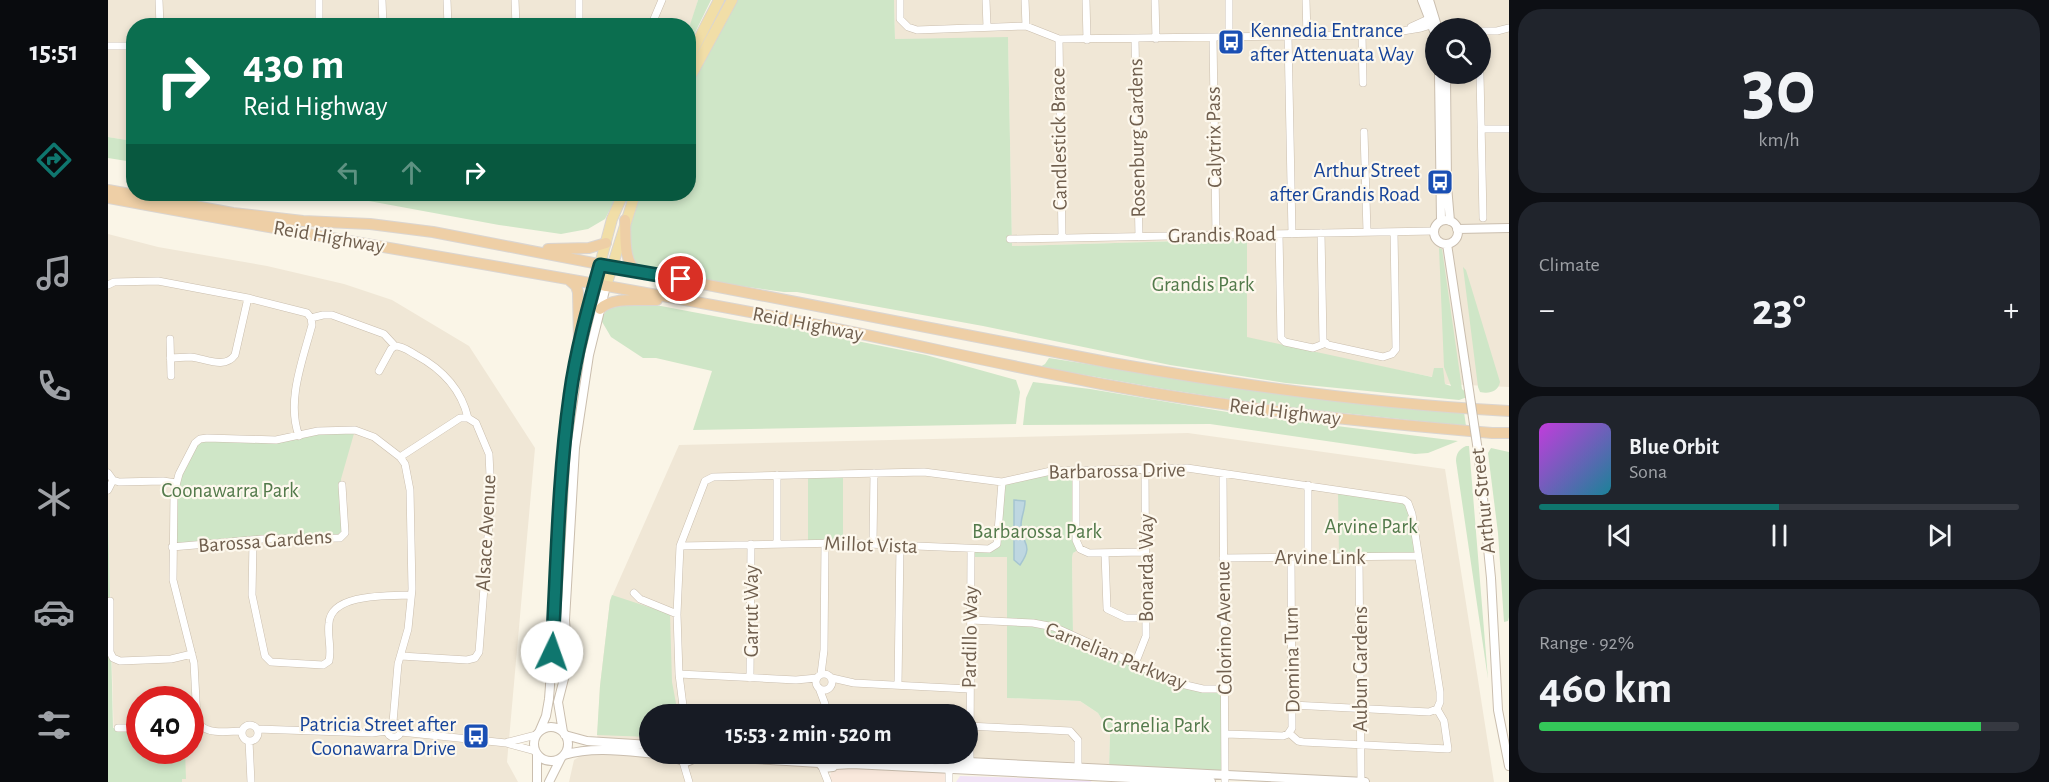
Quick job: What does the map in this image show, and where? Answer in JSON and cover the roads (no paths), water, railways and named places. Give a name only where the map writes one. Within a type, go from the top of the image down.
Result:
[{"type":"highway","name":"Reid Highway","points":[[108,190],[126,193]]},
{"type":"highway","name":"Reid Highway","points":[[108,198],[782,318],[1163,394],[1272,411],[1381,423],[1509,433]]},
{"type":"highway","name":"Reid Highway","points":[[168,201],[233,213],[303,221],[370,224],[433,232],[1166,372],[1275,389],[1384,402],[1509,411]]},
{"type":"highway","points":[[625,220],[628,256],[630,264],[636,271]]},
{"type":"highway","points":[[433,232],[453,230],[544,249],[589,248],[606,243]]},
{"type":"highway","points":[[568,279],[576,286],[578,292],[579,343]]},
{"type":"highway","points":[[600,309],[604,304],[617,301],[678,299]]},
{"type":"main road","points":[[696,45],[719,0]]},
{"type":"main road","points":[[696,66],[732,0]]},
{"type":"main road","points":[[605,266],[606,243],[612,219],[620,201]]},
{"type":"main road","points":[[600,285],[605,266],[632,201]]},
{"type":"street","points":[[159,0],[160,18]]},
{"type":"street","points":[[319,0],[320,18]]},
{"type":"street","points":[[382,0],[383,18]]},
{"type":"street","points":[[447,0],[448,18]]},
{"type":"street","points":[[515,0],[516,18]]},
{"type":"street","points":[[579,0],[579,18]]},
{"type":"street","points":[[654,18],[662,0]]},
{"type":"street","points":[[900,0],[900,19],[908,27],[917,30],[1026,26],[1059,39],[1362,34],[1401,32],[1425,24]]},
{"type":"street","points":[[986,0],[987,27]]},
{"type":"street","points":[[1025,0],[1026,26]]},
{"type":"street","points":[[1086,0],[1087,40]]},
{"type":"street","points":[[1155,0],[1156,39]]},
{"type":"street","points":[[1229,0],[1229,37]]},
{"type":"street","points":[[1306,0],[1307,36]]},
{"type":"street","points":[[1422,0],[1431,18]]},
{"type":"street","points":[[1429,0],[1432,18]]},
{"type":"street","points":[[1491,31],[1509,28]]},
{"type":"street","points":[[1362,34],[1363,83]]},
{"type":"street","points":[[1288,36],[1292,234]]},
{"type":"street","name":"Calytrix Pass","points":[[1213,38],[1216,235]]},
{"type":"street","name":"Candlestick Brace","points":[[1059,39],[1062,238]]},
{"type":"street","name":"Rosenburg Gardens","points":[[1135,39],[1139,237]]},
{"type":"street","points":[[108,46],[126,46]]},
{"type":"street","points":[[1439,84],[1446,221]]},
{"type":"street","points":[[1446,84],[1446,221]]},
{"type":"street","points":[[1480,84],[1483,218]]},
{"type":"street","points":[[1481,129],[1509,129]]},
{"type":"street","points":[[1364,132],[1367,232]]},
{"type":"street","points":[[1446,221],[1457,229],[1509,228]]},
{"type":"street","points":[[1446,221],[1436,225],[1434,231],[1436,239],[1447,244],[1456,239],[1457,229]]},
{"type":"street","name":"Grandis Road","points":[[1010,239],[1434,231]]},
{"type":"street","points":[[1321,233],[1323,341],[1328,345],[1383,357],[1392,354],[1396,349],[1394,232]]},
{"type":"street","points":[[1279,234],[1281,338],[1285,342],[1313,348],[1326,343]]},
{"type":"street","name":"Arthur Street","points":[[1447,244],[1479,458],[1491,578],[1498,710],[1509,766]]},
{"type":"street","points":[[108,285],[114,282],[158,280],[302,311],[311,318],[312,325],[295,394],[296,427],[299,436]]},
{"type":"street","points":[[549,782],[568,746],[558,702],[568,663],[565,621],[575,448],[589,355],[600,309],[600,285]]},
{"type":"street","points":[[537,782],[536,753],[533,743],[546,716],[549,699],[563,456],[570,393],[579,343],[600,285]]},
{"type":"street","points":[[170,358],[190,357],[220,363],[231,360],[235,355],[248,298]]},
{"type":"street","points":[[311,318],[333,315],[384,334],[395,346]]},
{"type":"street","points":[[170,339],[171,376]]},
{"type":"street","points":[[380,372],[391,350],[395,346],[401,346],[442,371],[465,405],[468,418],[460,418],[400,457]]},
{"type":"street","name":"Alsace Avenue","points":[[401,656],[467,660],[475,658],[479,652],[492,497],[489,454],[476,423],[468,418]]},
{"type":"street","points":[[196,686],[192,654],[174,589],[172,547],[176,483],[195,443],[200,439],[276,440],[318,431],[355,430],[365,432],[400,457],[405,464],[410,490],[411,595],[408,629],[401,656],[393,722]]},
{"type":"street","name":"Barbarossa Drive","points":[[683,704],[679,674],[677,615],[680,546],[703,485],[708,478],[874,472],[937,473],[1002,482],[1041,472],[1187,468],[1404,500],[1408,503],[1413,514],[1440,692],[1437,709]]},
{"type":"street","name":"Bonarda Way","points":[[1135,664],[1146,636],[1145,469]]},
{"type":"street","points":[[1076,470],[1076,540],[1080,549],[1084,552],[1105,553],[1145,552]]},
{"type":"street","points":[[873,543],[874,472]]},
{"type":"street","points":[[108,473],[113,480],[119,482],[176,483]]},
{"type":"street","name":"Colorino Avenue","points":[[1223,474],[1225,779]]},
{"type":"street","points":[[777,475],[777,543]]},
{"type":"street","points":[[108,490],[113,480]]},
{"type":"street","name":"Millot Vista","points":[[680,546],[873,543],[988,549],[998,544],[1002,482]]},
{"type":"street","name":"Barossa Gardens","points":[[172,547],[340,538],[345,533],[342,485]]},
{"type":"street","points":[[1308,485],[1308,557]]},
{"type":"street","points":[[253,541],[252,595],[265,656],[271,662],[323,665],[329,661],[331,653],[328,622],[333,610],[340,605],[371,596],[411,595]]},
{"type":"street","points":[[825,543],[822,680],[825,704]]},
{"type":"street","name":"Garrut Way","points":[[750,678],[751,544]]},
{"type":"street","points":[[898,685],[900,544]]},
{"type":"street","name":"Pardillo Way","points":[[969,704],[971,549]]},
{"type":"street","points":[[1105,553],[1107,609],[1121,617],[1146,618]]},
{"type":"street","name":"Arvine Link","points":[[1223,558],[1418,555]]},
{"type":"street","name":"Domina Turn","points":[[1225,734],[1284,736],[1292,728],[1291,557]]},
{"type":"street","name":"Aubun Gardens","points":[[1359,557],[1363,782]]},
{"type":"street","points":[[634,593],[640,599],[677,615]]},
{"type":"street","points":[[110,601],[110,652],[113,658],[120,662],[171,659],[192,654]]},
{"type":"street","name":"Carnelian Parkway","points":[[971,620],[1033,623],[1054,627],[1185,686],[1225,689]]},
{"type":"street","points":[[679,674],[969,689]]},
{"type":"street","points":[[822,680],[831,687]]},
{"type":"street","points":[[822,680],[825,690],[854,683]]},
{"type":"street","points":[[825,704],[831,687]]},
{"type":"street","points":[[1289,733],[1298,741],[1448,749],[1444,722],[1437,709],[1429,712],[1292,705]]},
{"type":"street","points":[[393,722],[388,725],[387,731],[392,737],[401,732],[506,743],[536,753],[542,759],[550,762],[582,750],[639,753]]},
{"type":"street","points":[[393,722],[400,726],[401,732]]},
{"type":"street","points":[[242,731],[246,726],[251,725],[257,729],[372,733],[387,731]]},
{"type":"street","points":[[978,726],[1070,731],[1078,740],[1078,767]]},
{"type":"street","points":[[506,743],[552,727],[587,741],[639,744]]},
{"type":"street","points":[[118,728],[126,728]]},
{"type":"street","points":[[204,729],[242,731]]},
{"type":"street","points":[[249,741],[256,737],[257,729]]},
{"type":"street","points":[[242,731],[244,738],[249,741]]},
{"type":"street","points":[[249,741],[250,782]]},
{"type":"street","points":[[978,761],[1225,779],[1363,782]]},
{"type":"street","points":[[807,764],[834,766],[954,764]]},
{"type":"street","points":[[938,764],[1211,782]]},
{"type":"street","points":[[820,765],[828,782]]},
{"type":"street","points":[[949,765],[949,782]]},
{"type":"street","points":[[828,782],[834,766]]},
{"type":"water","points":[[1014,500],[1025,501],[1021,525],[1027,548],[1020,565],[1014,560]]},
{"type":"place","name":"Kennedia Entrance after Attenuata Way","points":[[1231,42]]},
{"type":"place","name":"Arthur Street after Grandis Road","points":[[1440,182]]},
{"type":"place","name":"Patricia Street after Coonawarra Drive","points":[[476,736]]},
{"type":"park label","name":"Grandis Park","points":[[1203,284]]},
{"type":"park label","name":"Coonawarra Park","points":[[230,490]]},
{"type":"park label","name":"Arvine Park","points":[[1371,526]]},
{"type":"park label","name":"Barbarossa Park","points":[[1037,531]]},
{"type":"park label","name":"Carnelia Park","points":[[1156,725]]}]
